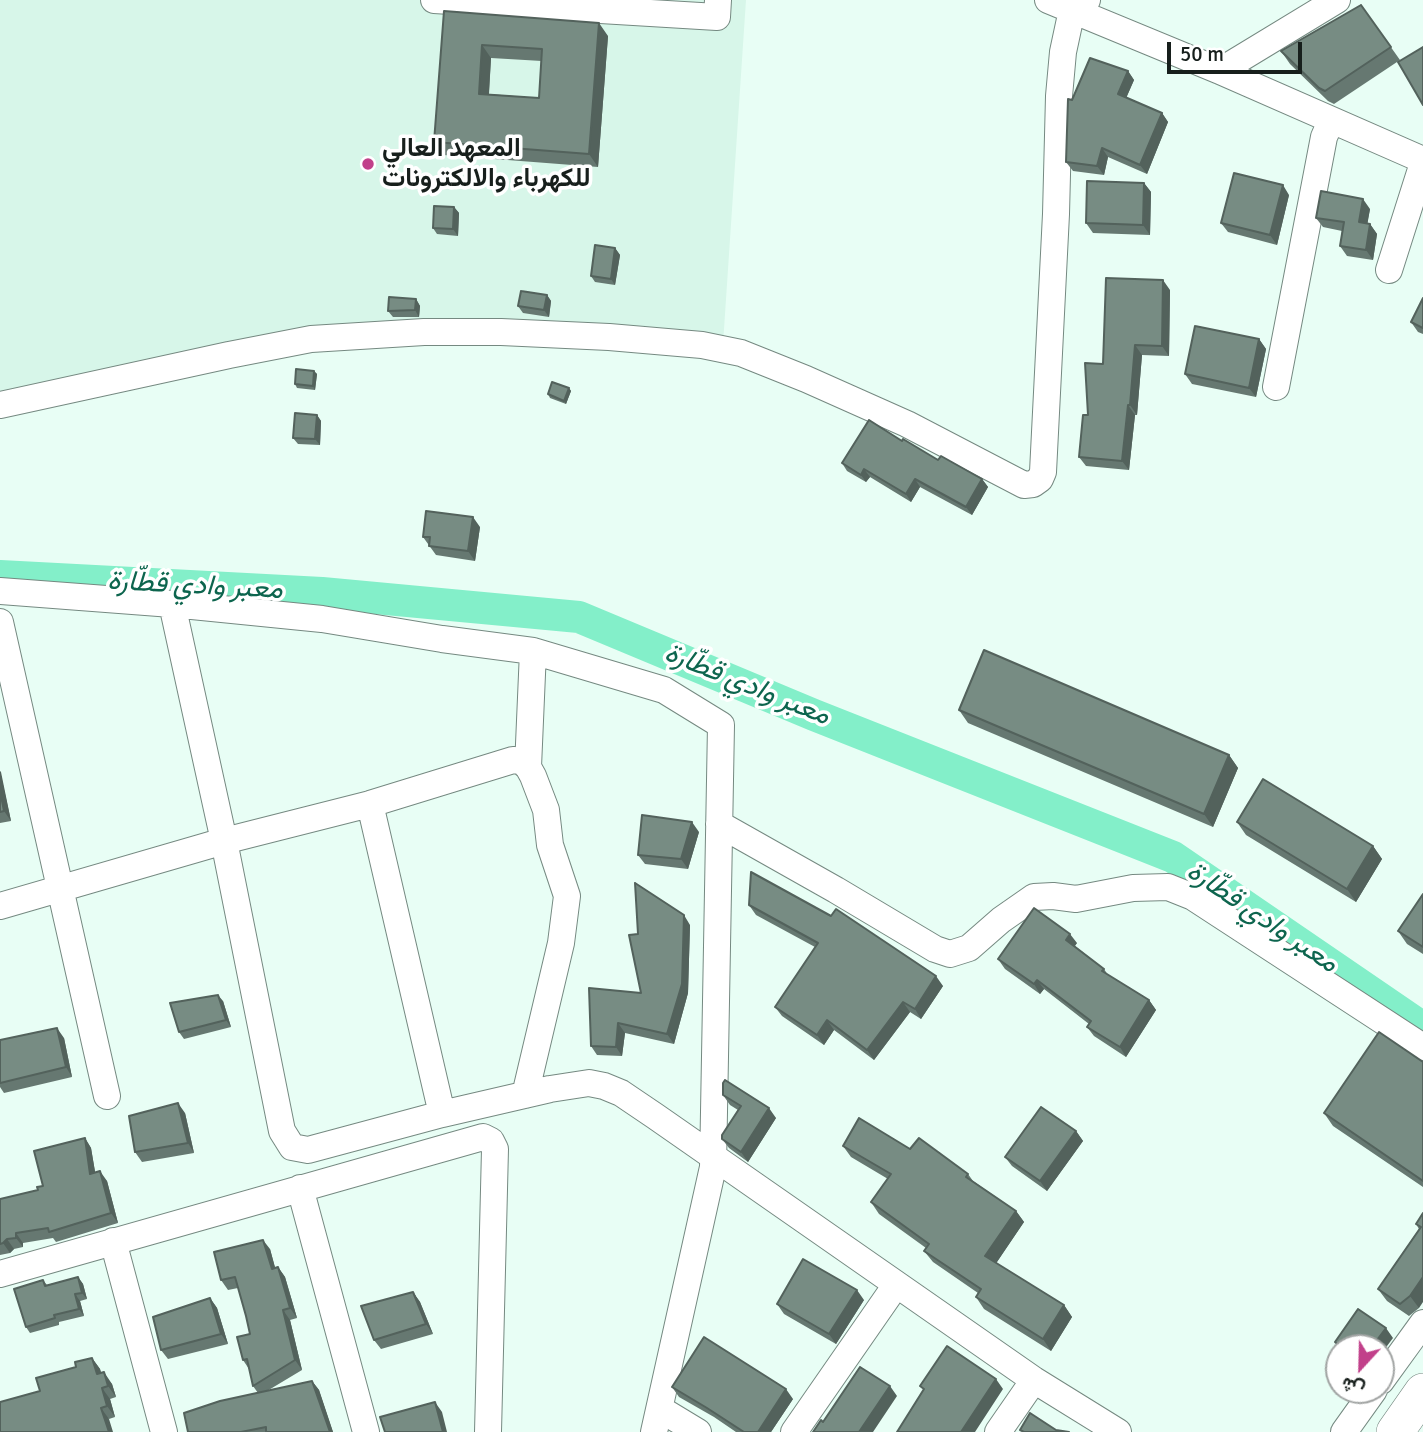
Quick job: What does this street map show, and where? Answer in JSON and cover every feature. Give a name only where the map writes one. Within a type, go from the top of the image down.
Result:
[{"type":"highway","points":[[1395,1432],[1423,1391]]},
{"type":"street","points":[[435,0],[717,17],[718,0]]},
{"type":"street","points":[[1220,71],[1337,0]]},
{"type":"street","points":[[0,405],[311,339],[424,332],[609,337],[702,345],[741,353],[907,424],[1024,485],[1033,484],[1040,479],[1043,472],[1059,96],[1069,3],[1415,158]]},
{"type":"street","points":[[1276,387],[1324,137],[1331,121]]},
{"type":"street","points":[[1388,270],[1413,229],[1415,158],[1423,136]]},
{"type":"street","points":[[0,591],[322,618],[442,639],[533,651],[664,690],[721,725],[714,1156],[712,1177],[657,1421],[698,1432]]},
{"type":"street","points":[[172,604],[282,1130],[292,1147],[308,1150],[525,1095],[589,1083],[604,1086],[621,1093],[714,1156],[1034,1380],[1118,1432]]},
{"type":"street","points":[[0,622],[107,1096]]},
{"type":"street","points":[[528,767],[533,651]]},
{"type":"street","points":[[0,906],[223,841],[370,804],[513,760],[521,761],[533,776],[546,810],[551,845],[567,896],[561,943],[525,1095]]},
{"type":"street","points":[[370,804],[442,1114]]},
{"type":"street","points":[[719,824],[935,949],[950,954],[969,948],[1001,920],[1034,897],[1053,895],[1076,899],[1133,888],[1168,887],[1193,897],[1423,1047]]},
{"type":"street","points":[[0,1274],[483,1137],[491,1141],[495,1149],[488,1432]]},
{"type":"street","points":[[300,1188],[366,1432]]},
{"type":"street","points":[[113,1241],[164,1432]]},
{"type":"street","points":[[794,1432],[896,1285]]},
{"type":"street","points":[[1395,1362],[1423,1323]]},
{"type":"street","points":[[998,1432],[1034,1380]]},
{"type":"street","points":[[1344,1432],[1364,1404]]},
{"type":"shaded area","name":"المعهد العالي للكهرباء والالكترونات","points":[[0,0],[746,0],[723,344],[311,339],[0,399]]},
{"type":"building","points":[[1361,5],[1391,47],[1325,91],[1281,51]]},
{"type":"building","points":[[444,11],[599,23],[589,154],[434,142]],"holes":[[[482,45],[542,49],[539,98],[479,94]]]},
{"type":"building","points":[[1423,47],[1423,105],[1398,62]]},
{"type":"building","points":[[1090,58],[1128,71],[1118,94],[1162,113],[1140,165],[1102,148],[1097,166],[1066,162],[1068,99],[1072,100]]},
{"type":"building","points":[[1234,173],[1283,185],[1270,235],[1221,223]]},
{"type":"building","points":[[1087,181],[1144,183],[1143,225],[1086,223]]},
{"type":"building","points":[[1321,191],[1363,199],[1359,222],[1370,224],[1366,250],[1340,246],[1344,222],[1316,218]]},
{"type":"building","points":[[434,206],[454,207],[453,229],[433,228]]},
{"type":"building","points":[[595,245],[615,248],[611,279],[591,276]]},
{"type":"building","points":[[1106,278],[1163,280],[1162,346],[1135,345],[1122,461],[1079,457],[1083,415],[1088,415],[1085,363],[1103,364]]},
{"type":"building","points":[[521,291],[547,295],[544,310],[518,306]]},
{"type":"building","points":[[389,297],[416,299],[415,310],[388,311]]},
{"type":"building","points":[[1423,298],[1423,328],[1411,322]]},
{"type":"building","points":[[1195,326],[1259,339],[1249,388],[1185,374]]},
{"type":"building","points":[[296,369],[314,371],[313,386],[295,384]]},
{"type":"building","points":[[552,382],[569,388],[564,401],[548,394]]},
{"type":"building","points":[[295,413],[317,415],[315,439],[293,438]]},
{"type":"building","points":[[869,420],[938,460],[941,456],[982,479],[966,507],[915,479],[906,494],[864,469],[861,475],[842,463]]},
{"type":"building","points":[[426,511],[473,517],[468,551],[429,546],[430,537],[423,537]]},
{"type":"building","points":[[984,650],[1229,755],[1204,814],[959,710]]},
{"type":"building","points":[[1263,779],[1373,846],[1347,889],[1237,822]]},
{"type":"building","points":[[0,791],[4,811],[0,812]]},
{"type":"building","points":[[642,815],[692,822],[681,859],[638,855]]},
{"type":"building","points":[[751,872],[831,916],[836,909],[936,976],[915,1009],[903,1002],[867,1050],[827,1020],[817,1035],[775,1007],[818,943],[749,905]]},
{"type":"building","points":[[635,883],[684,915],[682,984],[667,1034],[618,1023],[616,1047],[591,1046],[589,988],[641,993],[629,935],[638,934]]},
{"type":"building","points":[[1423,894],[1423,947],[1398,931]]},
{"type":"building","points":[[1034,908],[1070,934],[1066,940],[1104,969],[1102,971],[1149,1000],[1120,1047],[1087,1027],[1091,1021],[1037,980],[1034,984],[998,959]]},
{"type":"building","points":[[218,995],[226,1020],[179,1032],[170,1003]]},
{"type":"building","points":[[57,1028],[66,1067],[0,1083],[0,1040]]},
{"type":"building","points":[[1379,1032],[1423,1062],[1423,1181],[1324,1113]]},
{"type":"building","points":[[725,1080],[769,1108],[741,1152],[722,1139],[741,1106],[723,1095]]},
{"type":"building","points":[[178,1103],[188,1143],[135,1152],[129,1116]]},
{"type":"building","points":[[1041,1107],[1076,1131],[1040,1181],[1005,1157]]},
{"type":"building","points":[[859,1118],[910,1149],[919,1138],[968,1174],[966,1177],[1016,1211],[985,1256],[1064,1305],[1043,1339],[976,1297],[981,1289],[924,1251],[929,1244],[871,1202],[891,1174],[843,1146]]},
{"type":"building","points":[[85,1138],[90,1174],[100,1171],[111,1213],[49,1232],[48,1228],[16,1233],[16,1238],[7,1239],[0,1244],[0,1199],[38,1190],[37,1187],[43,1186],[34,1151]]},
{"type":"building","points":[[1423,1213],[1423,1277],[1410,1296],[1400,1304],[1378,1289],[1421,1227],[1416,1224]]},
{"type":"building","points":[[263,1240],[272,1269],[278,1267],[290,1308],[283,1310],[295,1360],[253,1386],[247,1359],[243,1360],[237,1337],[250,1334],[235,1277],[221,1280],[214,1252]]},
{"type":"building","points":[[803,1259],[857,1290],[829,1334],[777,1304]]},
{"type":"building","points":[[78,1277],[82,1293],[75,1294],[79,1309],[54,1315],[55,1318],[26,1327],[14,1289],[43,1280],[45,1286]]},
{"type":"building","points":[[413,1292],[426,1324],[374,1340],[361,1306]]},
{"type":"building","points":[[210,1298],[221,1334],[161,1350],[153,1317]]},
{"type":"building","points":[[1358,1309],[1386,1328],[1382,1334],[1341,1334]]},
{"type":"building","points":[[704,1337],[786,1389],[758,1432],[744,1432],[672,1387]]},
{"type":"building","points":[[947,1346],[996,1379],[961,1432],[897,1432],[924,1389],[920,1386]]},
{"type":"building","points":[[92,1358],[97,1374],[104,1372],[108,1386],[102,1388],[107,1406],[101,1408],[109,1432],[0,1432],[0,1402],[40,1391],[36,1378],[76,1367],[75,1362]]},
{"type":"building","points":[[860,1367],[890,1386],[859,1432],[813,1432],[821,1420],[823,1422]]},
{"type":"building","points":[[312,1381],[330,1432],[266,1432],[266,1427],[241,1432],[188,1432],[184,1413],[220,1401]]},
{"type":"building","points":[[435,1402],[443,1432],[385,1432],[380,1417]]},
{"type":"building","points":[[1030,1413],[1056,1430],[1069,1432],[1020,1430]]},
{"type":"waterway","name":"معبر وادي قطّارة","points":[[0,576],[322,593],[579,617],[814,715],[1173,857],[1423,1028]]},
{"type":"place","name":"المعهد العالي للكهرباء والالكترونات","points":[[368,164]]}]
